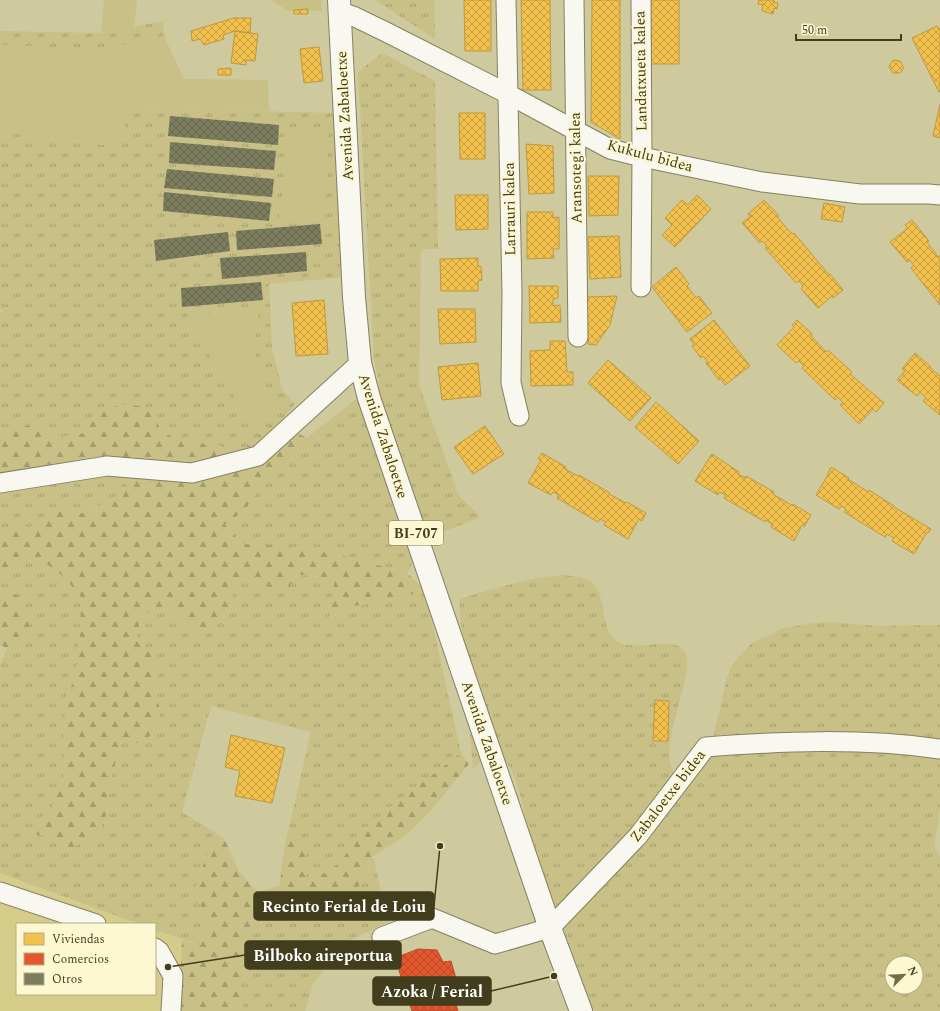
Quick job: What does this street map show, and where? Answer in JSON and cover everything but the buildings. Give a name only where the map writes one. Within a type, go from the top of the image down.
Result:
[{"type":"main road","name":"Avenida Zabaloetxe","points":[[340,6],[354,297],[360,363],[369,398],[550,928],[581,1011]]},
{"type":"street","name":"Larrauri kalea","points":[[506,0],[512,293],[511,384],[519,416]]},
{"type":"street","name":"Aransotegi kalea","points":[[574,0],[578,337]]},
{"type":"street","name":"Landatxueta kalea","points":[[641,0],[641,287]]},
{"type":"street","name":"Kukulu bidea","points":[[340,6],[353,16],[508,94],[610,149],[762,182],[860,194],[940,195]]},
{"type":"street","points":[[0,483],[107,466],[192,473],[258,456],[360,363]]},
{"type":"street","name":"Zabaloetxe bidea","points":[[550,928],[638,836],[706,747],[741,744],[844,742],[910,745],[940,749]]},
{"type":"street","points":[[2,894],[93,923]]},
{"type":"street","points":[[382,937],[432,918],[495,944],[550,928]]},
{"type":"street","points":[[156,949],[159,951],[173,976],[171,1011]]},
{"type":"shaded area","points":[[0,873],[136,923],[16,923],[16,995],[156,995],[156,930],[182,940],[179,1011],[0,1011]]},
{"type":"green space","points":[[104,0],[137,0],[134,28],[101,33]]},
{"type":"green space","points":[[271,0],[321,0],[322,11],[288,11]]},
{"type":"green space","points":[[375,0],[434,0],[435,39]]},
{"type":"green space","points":[[163,21],[164,36],[103,49],[0,45],[0,31],[101,33]]},
{"type":"green space","points":[[164,36],[184,79],[268,80],[269,111],[127,108],[122,147],[0,132],[0,45],[103,49]]},
{"type":"green space","points":[[382,53],[435,81],[438,249],[421,249],[419,385],[459,496],[481,517],[438,534],[428,536],[407,573],[340,555],[288,546],[242,544],[225,523],[245,510],[260,486],[286,463],[307,438],[379,381],[374,360],[358,72]]},
{"type":"green space","points":[[127,108],[336,113],[345,277],[269,284],[272,348],[282,389],[295,404],[279,423],[266,427],[253,442],[241,452],[217,445],[180,441],[161,431],[151,408],[98,411],[84,433],[48,439],[33,424],[0,433],[0,313],[4,311],[0,309],[0,132],[121,147]]},
{"type":"green space","points":[[288,127],[329,129],[325,215],[280,219]]},
{"type":"green space","points":[[259,309],[253,348],[267,388],[274,414],[249,421],[186,316]]},
{"type":"green space","points":[[126,404],[151,408],[161,431],[180,441],[217,445],[241,452],[253,442],[266,427],[279,423],[307,438],[286,463],[260,486],[245,510],[225,524],[242,544],[288,546],[340,555],[407,573],[425,590],[393,600],[354,606],[329,618],[335,578],[294,574],[289,592],[237,578],[227,616],[198,632],[173,611],[142,613],[136,640],[155,656],[154,687],[161,713],[146,743],[121,742],[110,783],[107,813],[98,837],[70,848],[56,838],[28,833],[53,804],[64,779],[65,699],[76,676],[81,597],[64,577],[41,560],[14,564],[0,574],[0,527],[17,529],[35,526],[56,511],[79,514],[106,503],[128,487],[115,463],[0,486],[0,433],[33,424],[48,439],[84,433],[98,411]]},
{"type":"green space","points":[[115,463],[128,487],[106,503],[78,514],[56,511],[35,526],[17,529],[0,527],[0,486]]},
{"type":"green space","points":[[41,560],[64,577],[81,597],[76,676],[65,699],[64,779],[53,804],[28,833],[56,838],[71,848],[107,813],[110,783],[121,742],[161,713],[154,687],[155,656],[136,640],[142,613],[173,611],[227,616],[237,578],[289,592],[294,574],[335,578],[330,618],[354,606],[393,600],[425,590],[461,753],[398,801],[367,827],[338,864],[305,885],[306,836],[286,840],[311,732],[211,706],[182,812],[224,838],[206,856],[195,891],[207,922],[200,945],[156,930],[156,923],[136,923],[0,873],[0,665],[7,648],[32,632],[21,598],[0,585],[0,574],[14,564]]},
{"type":"green space","points":[[563,575],[584,578],[592,583],[598,590],[607,628],[611,636],[618,642],[626,645],[637,646],[669,644],[678,646],[684,651],[687,660],[686,673],[671,736],[671,765],[676,776],[713,738],[727,677],[732,665],[750,645],[763,637],[766,637],[783,628],[828,622],[878,626],[940,625],[940,809],[935,848],[940,857],[940,1011],[594,1011],[532,839],[513,774],[508,764],[502,757],[485,759],[473,768],[459,599],[510,584]]},
{"type":"green space","points":[[0,585],[21,598],[32,632],[7,648],[0,645]]},
{"type":"green space","points":[[461,753],[469,764],[431,810],[404,837],[373,856],[360,885],[334,913],[305,924],[295,914],[294,902],[266,915],[252,935],[254,955],[238,990],[244,1011],[179,1011],[182,940],[200,945],[207,922],[195,891],[206,856],[224,838],[239,871],[258,893],[280,885],[286,840],[306,836],[306,885],[338,864],[367,827],[398,801]]},
{"type":"green space","points":[[373,856],[388,922],[343,944],[313,984],[305,1011],[244,1011],[238,990],[254,955],[252,935],[266,915],[295,902],[360,885]]},
{"type":"place","name":"Recinto Ferial de Loiu","points":[[440,846]]},
{"type":"place","name":"Bilboko aireportua","points":[[168,967]]},
{"type":"place","name":"Azoka / Ferial","points":[[554,976]]}]
